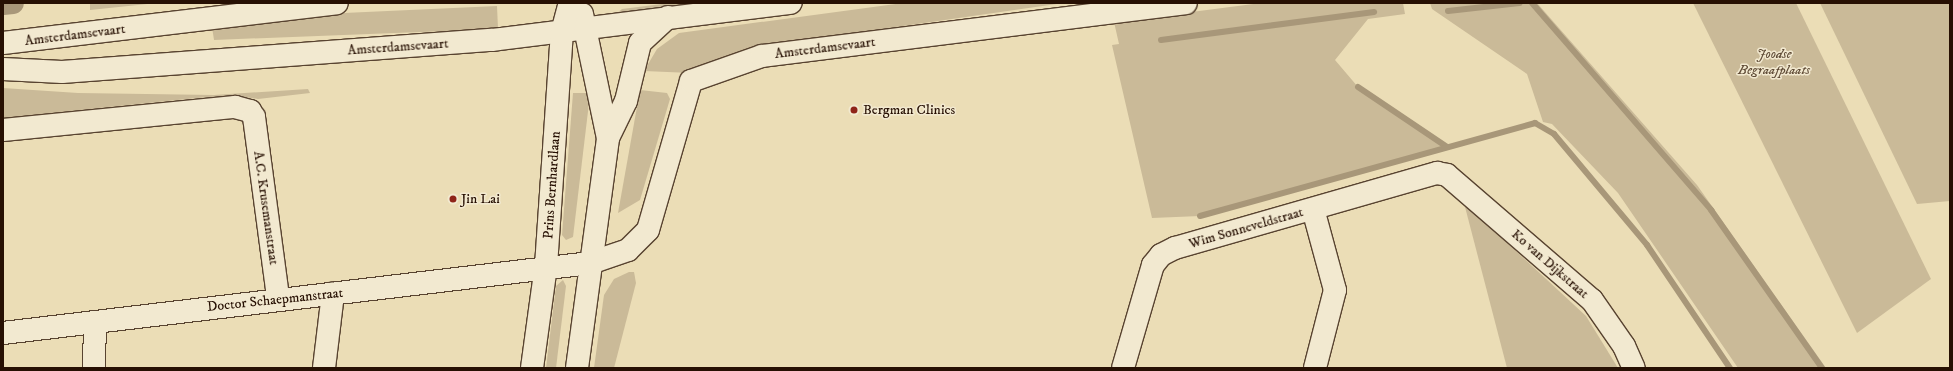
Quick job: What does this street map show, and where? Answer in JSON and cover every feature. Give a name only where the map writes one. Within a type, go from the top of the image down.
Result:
[{"type":"street","name":"Amsterdamsevaart","points":[[3,43],[337,3]]},
{"type":"street","name":"Prins Bernhardlaan","points":[[532,368],[546,266],[562,32],[570,3]]},
{"type":"street","points":[[578,3],[587,27],[608,138]]},
{"type":"street","name":"Amsterdamsevaart","points":[[3,69],[62,72],[492,40],[562,32],[587,27],[791,3]]},
{"type":"street","name":"Amsterdamsevaart","points":[[590,263],[628,250],[648,230],[691,81],[762,56],[1186,3]]},
{"type":"street","points":[[577,368],[608,138],[626,101],[640,43],[668,17]]},
{"type":"street","name":"A.C. Krusemanstraat","points":[[3,130],[235,107],[244,108],[254,117],[278,298]]},
{"type":"street","name":"Wim Sonneveldstraat","points":[[1123,368],[1152,265],[1161,255],[1174,248],[1314,209],[1437,172],[1447,175]]},
{"type":"street","name":"Ko van Dijkstraat","points":[[1447,175],[1592,300],[1624,346],[1634,368]]},
{"type":"street","points":[[1314,209],[1335,290],[1320,367]]},
{"type":"street","name":"Doctor Schaepmanstraat","points":[[3,333],[278,298],[333,294],[546,266],[590,263]]},
{"type":"street","points":[[324,368],[333,294]]},
{"type":"street","points":[[94,368],[95,322]]},
{"type":"green space","points":[[90,3],[157,3],[90,10]]},
{"type":"green space","points":[[670,3],[725,3],[616,14],[622,9]]},
{"type":"green space","points":[[903,3],[1064,3],[756,47],[691,73],[644,71],[657,49],[679,33]]},
{"type":"green space","points":[[1261,3],[1403,3],[1405,14],[1368,19],[1335,60],[1358,87],[1447,147],[1200,216],[1152,218],[1112,45],[1119,44],[1114,22]]},
{"type":"green space","points":[[1430,3],[1537,3],[1697,185],[1826,368],[1738,368],[1618,193],[1552,124],[1543,122],[1527,74],[1432,9]]},
{"type":"green space","name":"Joodse Begraafplaats","points":[[1693,3],[1796,3],[1931,279],[1857,333]]},
{"type":"green space","points":[[1820,3],[1950,3],[1950,201],[1917,204]]},
{"type":"green space","points":[[497,6],[498,29],[214,40],[212,27],[344,13]]},
{"type":"green space","points":[[3,88],[78,93],[214,95],[308,89],[310,93],[258,99],[239,96],[197,98],[3,118]]},
{"type":"green space","points":[[640,90],[667,93],[670,99],[640,200],[618,213]]},
{"type":"green space","points":[[573,93],[589,93],[589,103],[573,237],[566,240],[562,235]]},
{"type":"green space","points":[[1464,203],[1586,316],[1618,368],[1507,368]]},
{"type":"green space","points":[[629,272],[634,272],[636,283],[614,368],[594,368],[604,295],[614,279]]},
{"type":"green space","points":[[563,280],[566,286],[556,368],[546,368],[556,286]]},
{"type":"waterway","name":"Amsterdamsevaart","points":[[3,4],[13,3]]},
{"type":"waterway","points":[[1448,11],[1520,3]]},
{"type":"waterway","points":[[1532,3],[1711,210],[1822,368]]},
{"type":"waterway","points":[[1161,40],[1374,12]]},
{"type":"waterway","points":[[1358,87],[1447,147]]},
{"type":"waterway","points":[[1200,216],[1535,123],[1554,134],[1647,245],[1730,368]]},
{"type":"place","name":"Bergman Clinics","points":[[854,110]]},
{"type":"place","name":"Jin Lai","points":[[453,199]]}]
